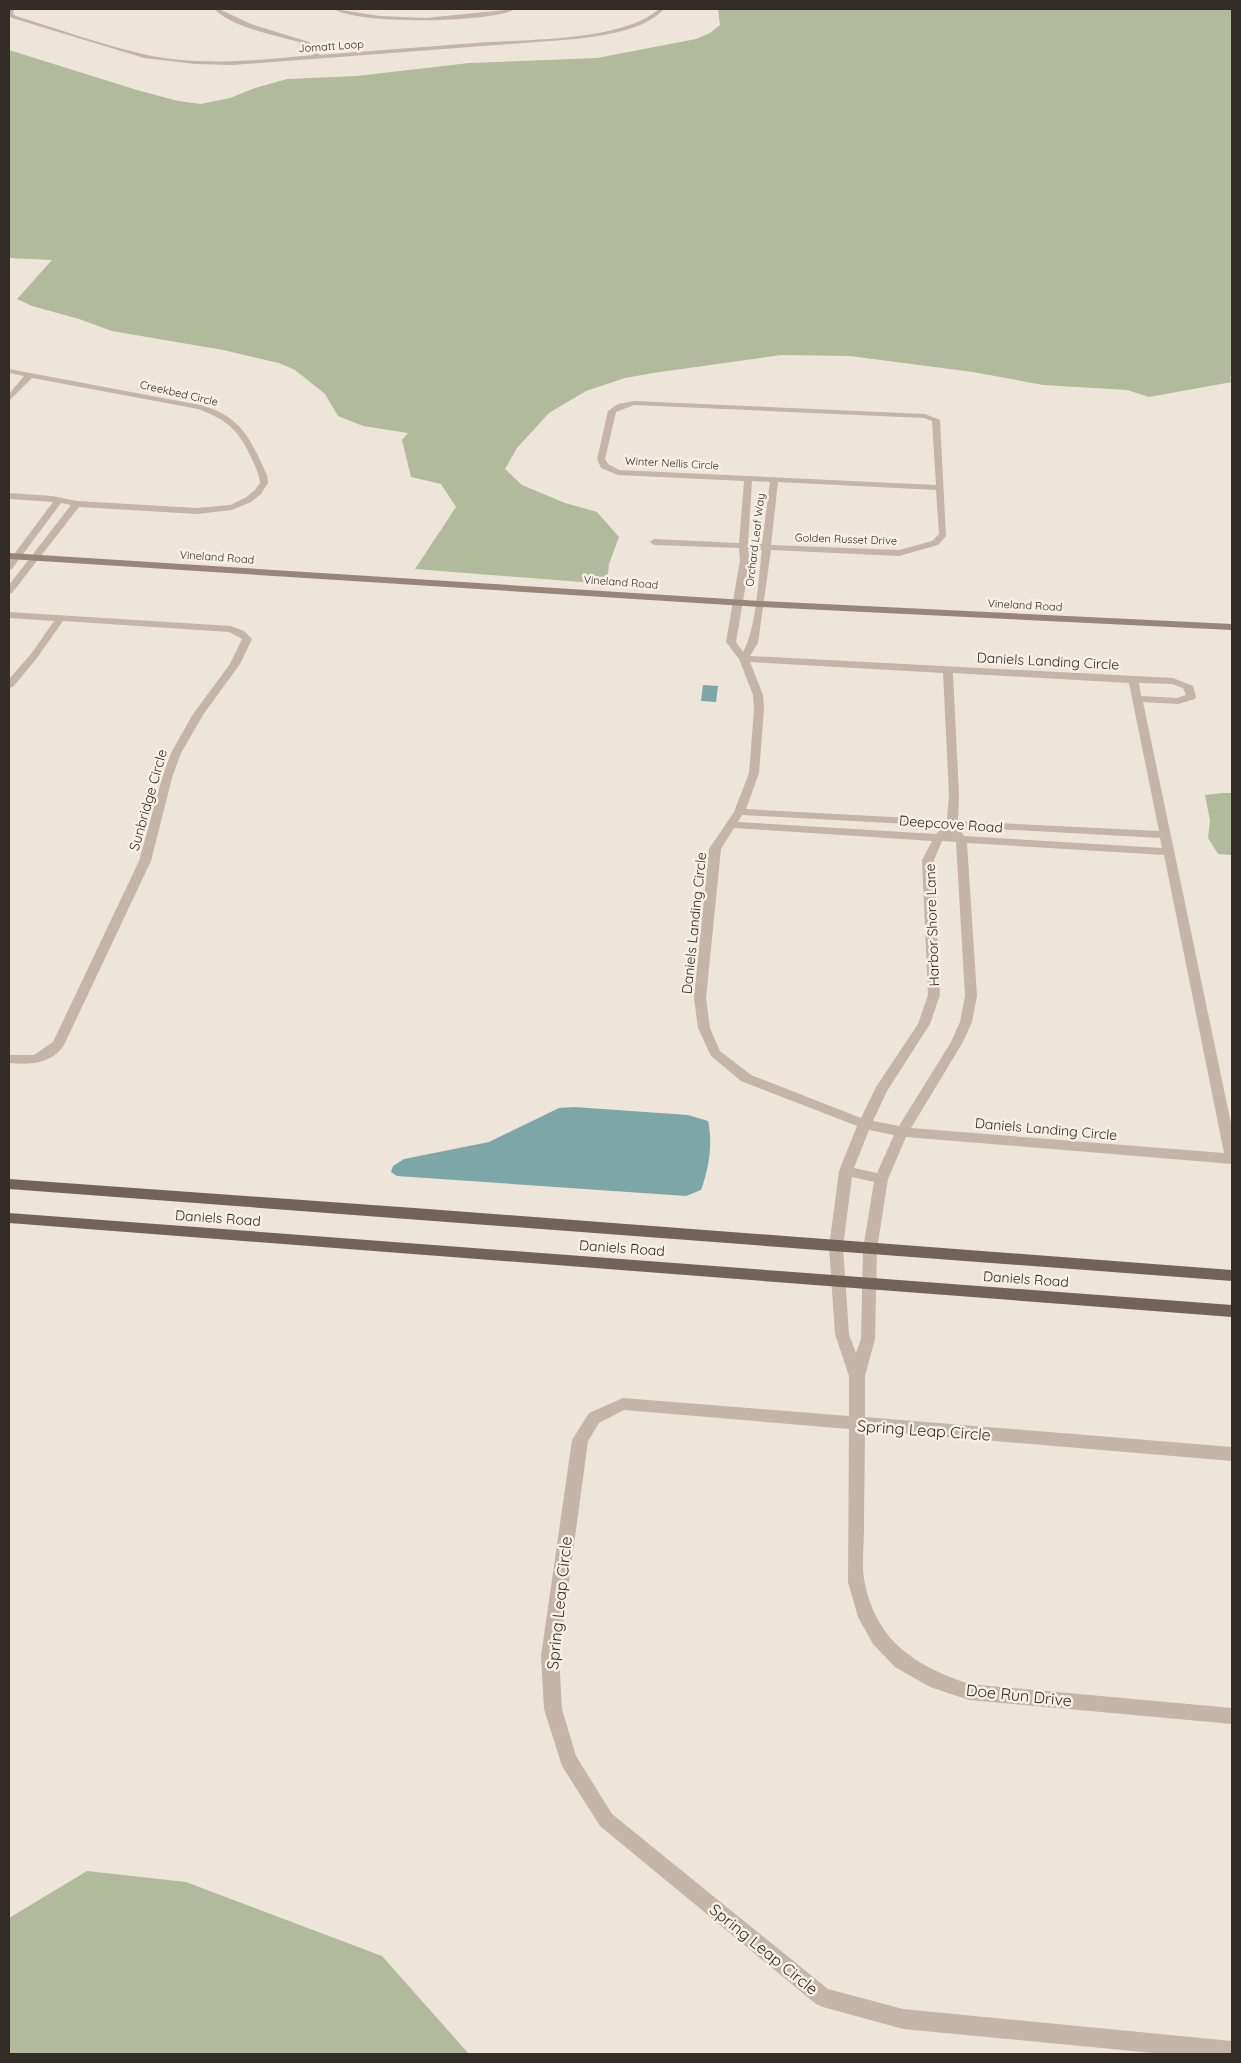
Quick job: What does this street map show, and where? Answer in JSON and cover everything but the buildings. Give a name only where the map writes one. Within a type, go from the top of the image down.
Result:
[{"type":"main road","name":"Vineland Road","points":[[13,556],[760,604],[1232,627]]},
{"type":"main road","name":"Daniels Road","points":[[9,1184],[418,1213],[836,1247],[1232,1276]]},
{"type":"main road","name":"Daniels Road","points":[[9,1218],[1232,1311]]},
{"type":"street","name":"Jomatt Loop","points":[[12,9],[10,15],[14,17],[127,52],[154,58],[234,63],[586,35],[631,26],[647,20],[662,9]]},
{"type":"street","points":[[216,9],[254,29],[307,43],[313,47],[317,57]]},
{"type":"street","points":[[336,9],[367,17],[417,19],[454,17],[514,9]]},
{"type":"street","name":"Creekbed Circle","points":[[9,371],[219,412],[232,420],[240,428],[263,475],[264,483],[258,492],[248,500],[232,507],[196,512],[76,504],[59,500],[9,496]]},
{"type":"street","points":[[9,399],[23,381],[32,375]]},
{"type":"street","name":"Winter Nellis Circle","points":[[933,418],[634,404],[622,406],[612,411],[601,459],[604,466],[618,472],[940,488]]},
{"type":"street","name":"Golden Russet Drive","points":[[654,542],[899,553],[935,543],[943,534],[936,420],[933,418]]},
{"type":"street","name":"Orchard Leaf Way","points":[[738,602],[745,560],[743,546],[748,479]]},
{"type":"street","name":"Orchard Leaf Way","points":[[760,604],[774,480]]},
{"type":"street","points":[[9,567],[13,556],[59,500]]},
{"type":"street","points":[[9,591],[76,504]]},
{"type":"street","points":[[744,567],[763,568]]},
{"type":"street","points":[[738,602],[743,635],[753,643],[744,659]]},
{"type":"street","points":[[743,635],[760,604]]},
{"type":"street","name":"Sunbridge Circle","points":[[9,614],[60,619],[231,629],[241,633],[247,639],[235,664],[198,714],[176,753],[167,778],[145,861],[58,1045],[42,1058],[27,1061],[9,1059]]},
{"type":"street","points":[[9,685],[34,656],[60,619]]},
{"type":"street","name":"Daniels Landing Circle","points":[[743,635],[732,642],[744,659],[758,695],[760,710],[754,773],[738,812],[715,849],[700,998],[704,1028],[715,1053],[746,1078],[865,1124],[902,1132],[1232,1159],[1229,1124],[1133,680],[744,659]]},
{"type":"street","points":[[870,1283],[870,1249],[881,1179],[902,1132],[957,1042],[966,1022],[971,996],[961,840],[952,824],[954,795],[948,671]]},
{"type":"street","points":[[1133,680],[1180,683],[1188,686],[1191,697],[1178,701],[1137,699]]},
{"type":"street","name":"Deepcove Road","points":[[738,812],[1165,835]]},
{"type":"street","name":"Harbor Shore Lane","points":[[838,1281],[836,1247],[846,1171],[881,1090],[924,1024],[934,995],[928,860],[938,839],[952,824]]},
{"type":"street","name":"Deepcove Road","points":[[731,825],[1169,852]]},
{"type":"street","points":[[846,1171],[881,1179]]},
{"type":"street","name":"Doe Run Drive","points":[[838,1281],[842,1334],[857,1376]]},
{"type":"street","name":"Doe Run Drive","points":[[870,1283],[868,1339],[857,1376],[856,1582],[866,1617],[879,1638],[902,1660],[936,1680],[969,1692],[1232,1716]]},
{"type":"street","name":"Spring Leap Circle","points":[[1232,1454],[623,1404],[594,1418],[580,1440],[550,1656],[553,1710],[568,1760],[606,1820],[823,1997],[903,2019],[1232,2051]]},
{"type":"green space","points":[[718,9],[1232,9],[1232,376],[1230,377],[1232,382],[1149,397],[1127,390],[1043,385],[973,372],[850,356],[781,355],[625,378],[586,391],[549,413],[517,448],[505,469],[522,485],[565,503],[597,512],[619,537],[609,564],[607,584],[415,569],[456,507],[441,484],[411,477],[402,440],[408,433],[363,426],[338,416],[325,394],[295,370],[279,363],[223,350],[112,331],[79,319],[32,306],[17,299],[52,260],[9,258],[9,50],[137,90],[178,101],[201,104],[230,98],[255,88],[287,79],[357,76],[469,63],[597,58],[696,39],[710,33],[720,25]]},
{"type":"green space","points":[[1232,793],[1232,855],[1218,854],[1208,838],[1210,821],[1205,795]]},
{"type":"green space","points":[[87,1871],[186,1882],[382,1956],[469,2054],[9,2054],[9,1918]]},
{"type":"water","points":[[703,685],[718,686],[716,702],[701,701]]},
{"type":"water","points":[[574,1107],[688,1115],[708,1121],[710,1138],[709,1156],[701,1190],[686,1196],[397,1176],[391,1172],[393,1166],[404,1159],[489,1142],[559,1108]]}]
